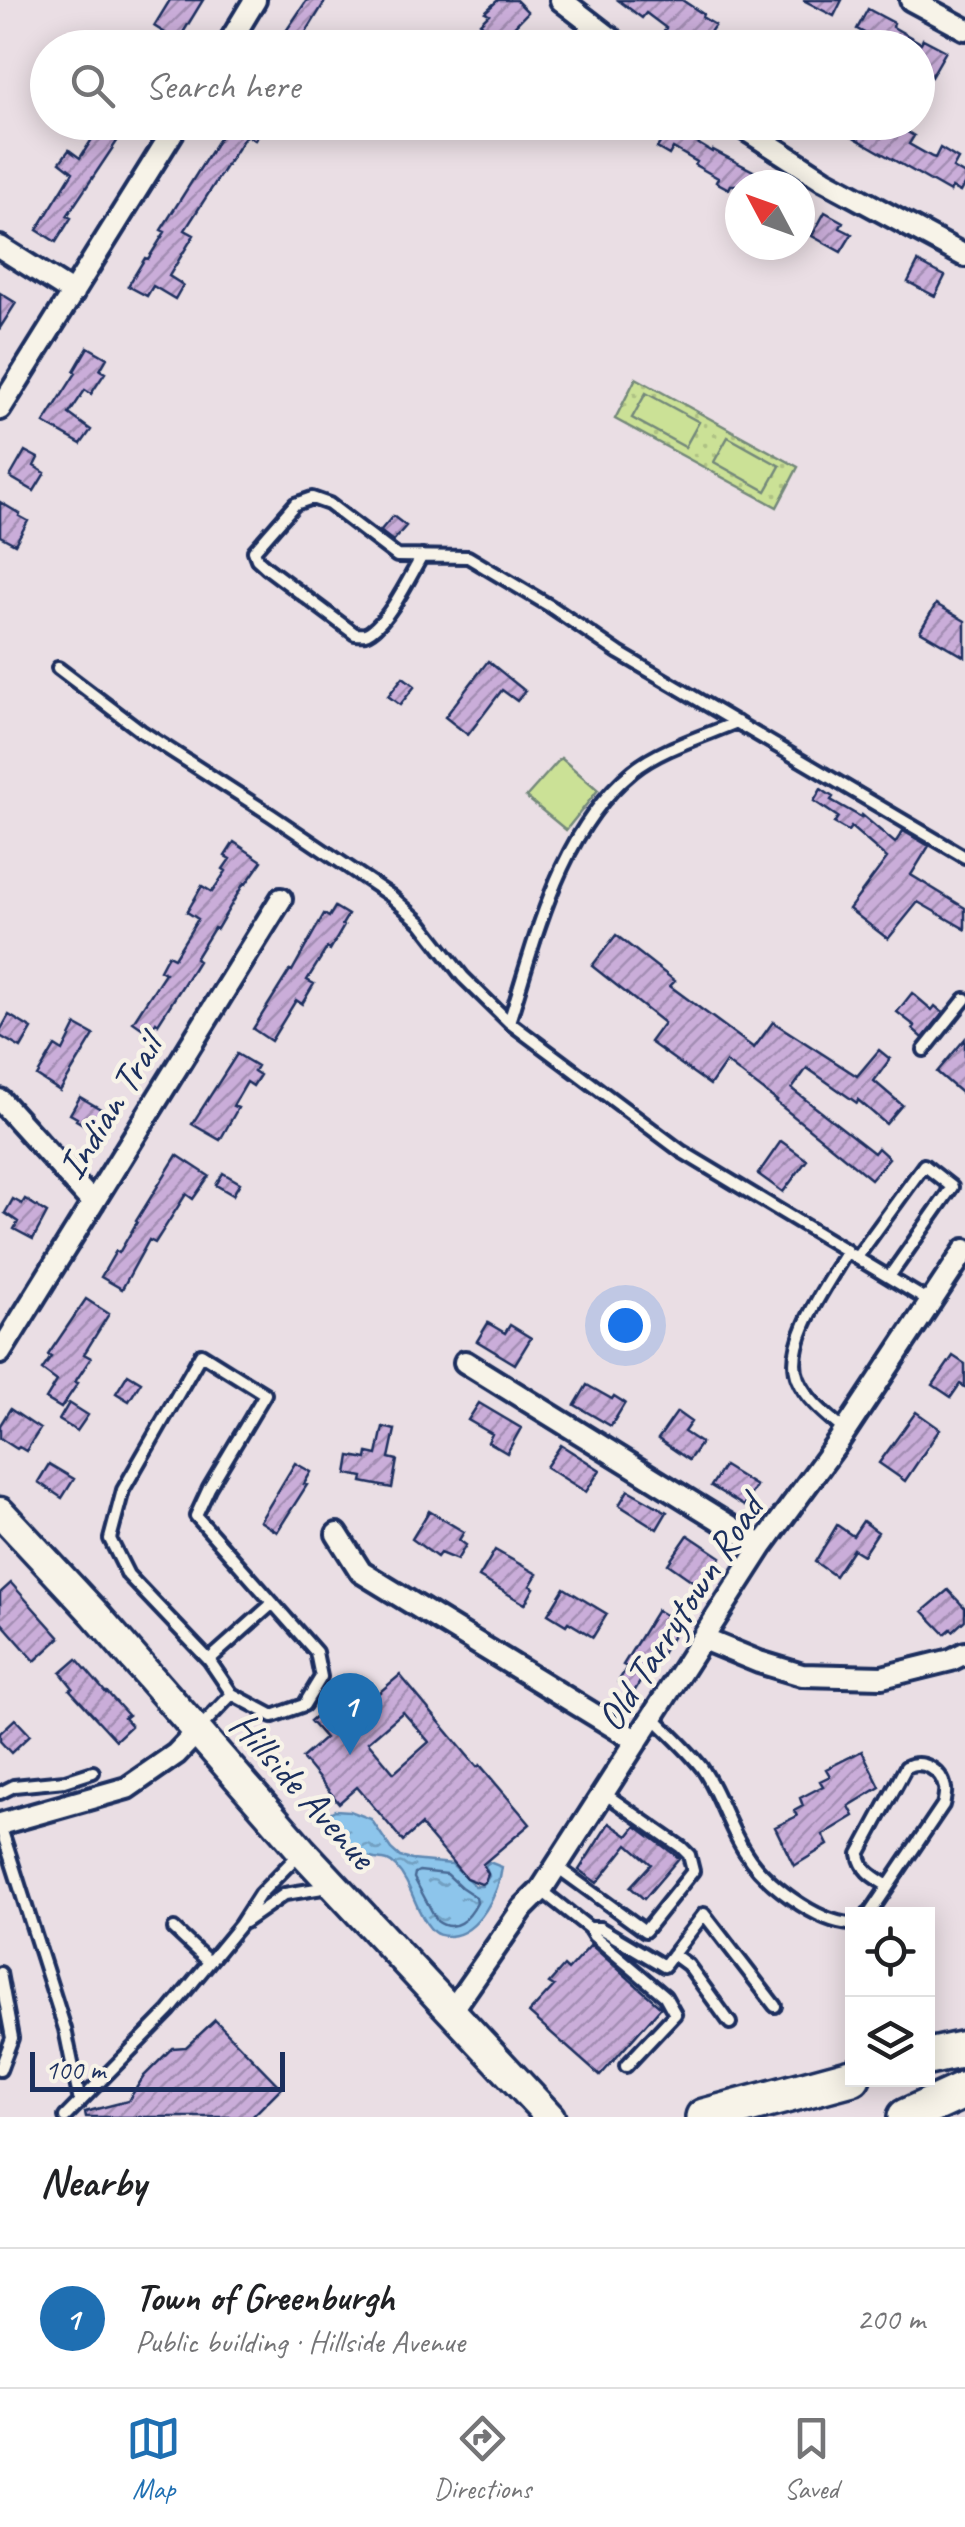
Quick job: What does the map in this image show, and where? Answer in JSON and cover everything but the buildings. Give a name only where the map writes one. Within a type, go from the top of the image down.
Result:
[{"type":"highway","points":[[935,2056],[965,2050]]},
{"type":"highway","points":[[704,2117],[845,2079]]},
{"type":"highway","points":[[906,2117],[965,2090]]},
{"type":"main road","name":"Hillside Avenue","points":[[0,1512],[95,1614],[302,1851],[550,2117]]},
{"type":"street","points":[[237,30],[255,0]]},
{"type":"street","points":[[561,0],[600,30]]},
{"type":"street","points":[[911,0],[965,30]]},
{"type":"street","points":[[0,409],[168,140]]},
{"type":"street","points":[[762,140],[824,180],[965,256]]},
{"type":"street","points":[[0,247],[73,293]]},
{"type":"street","name":"Indian Trail","points":[[0,1352],[280,899]]},
{"type":"street","points":[[0,1100],[92,1203]]},
{"type":"street","name":"Old Tarrytown Road","points":[[452,2012],[523,1908],[540,1890],[762,1546],[965,1250]]},
{"type":"street","points":[[464,1362],[762,1546]]},
{"type":"street","points":[[337,1534],[361,1572],[638,1741]]},
{"type":"street","points":[[703,1639],[802,1675],[882,1677],[952,1660],[965,1652]]},
{"type":"street","points":[[0,1824],[128,1788],[176,1754],[197,1732]]},
{"type":"lane","points":[[422,556],[386,615],[371,631],[355,634],[267,568],[254,552],[295,504],[312,498],[330,504],[397,556],[422,556],[468,556],[620,654],[965,857]]},
{"type":"lane","points":[[58,668],[140,731],[392,896],[421,923],[463,977],[509,1022],[681,1151],[930,1302]]},
{"type":"lane","points":[[509,1022],[542,918],[562,868],[592,811],[635,770],[676,747],[737,722]]},
{"type":"lane","points":[[924,1050],[965,1000]]},
{"type":"lane","points":[[845,1430],[816,1406],[796,1377],[796,1346],[820,1297],[924,1166],[952,1187],[889,1276]]},
{"type":"lane","points":[[201,1354],[266,1394],[196,1516],[316,1652],[320,1677],[304,1705],[272,1716],[232,1694],[209,1660],[128,1575],[110,1539],[123,1490],[201,1354]]},
{"type":"lane","points":[[209,1660],[273,1602]]},
{"type":"lane","points":[[197,1732],[232,1694]]},
{"type":"lane","points":[[652,1718],[703,1770],[745,1853],[760,1871],[792,1899],[833,1922],[845,1923]]},
{"type":"lane","points":[[873,1907],[888,1886],[943,1805],[946,1789],[937,1772],[924,1764],[906,1766],[858,1854],[868,1874],[888,1886]]},
{"type":"lane","points":[[0,1793],[14,1786],[65,1782],[93,1772]]},
{"type":"lane","points":[[556,1866],[645,1931],[693,1871],[689,1855],[681,1847],[603,1793]]},
{"type":"lane","points":[[0,1824],[65,2029],[80,2102]]},
{"type":"lane","points":[[65,2117],[170,2011],[240,1925],[260,1894],[302,1851]]},
{"type":"lane","points":[[240,1925],[285,1894],[335,1887]]},
{"type":"lane","points":[[540,1890],[590,1928],[594,1936],[665,1996],[675,2014],[626,2066]]},
{"type":"lane","points":[[590,1928],[600,1928],[664,1966],[704,1914],[775,2006]]},
{"type":"lane","points":[[174,1930],[208,1962]]},
{"type":"lane","points":[[674,1954],[688,1965],[730,2023]]},
{"type":"lane","points":[[0,1973],[12,2038],[0,2070]]},
{"type":"green space","points":[[636,378],[798,467],[777,507],[615,419]]},
{"type":"green space","points":[[646,393],[699,422],[685,447],[632,418]]},
{"type":"green space","points":[[728,437],[780,466],[766,491],[714,462]]},
{"type":"green space","points":[[561,758],[598,790],[566,830],[526,797]]},
{"type":"water","points":[[335,1810],[371,1819],[400,1857],[452,1864],[475,1886],[482,1886],[489,1876],[485,1866],[489,1862],[502,1867],[486,1910],[460,1933],[447,1936],[434,1932],[394,1865],[358,1854],[339,1838],[328,1814]]},
{"type":"place","name":"Town of Greenburgh","points":[[350,1755]]}]
